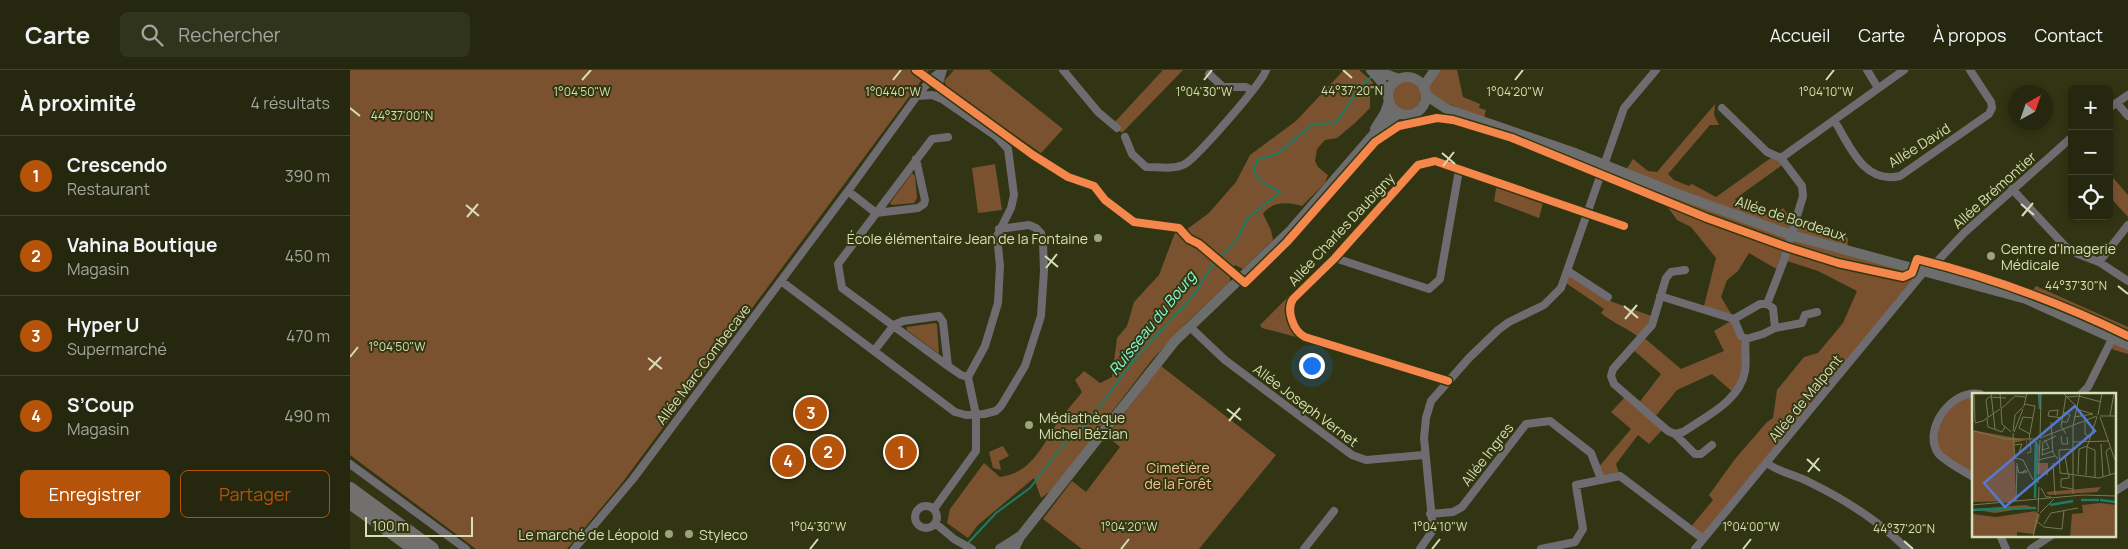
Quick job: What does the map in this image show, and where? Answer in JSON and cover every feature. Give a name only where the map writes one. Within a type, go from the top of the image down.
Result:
[{"type":"highway","points":[[350,489],[432,549]]},
{"type":"highway","points":[[350,502],[414,549]]},
{"type":"main road","points":[[1376,73],[1399,79],[1411,78],[1428,70]]},
{"type":"main road","points":[[1376,73],[1391,106],[1399,113],[1405,115],[1417,112],[1424,103],[1424,90],[1435,70]]},
{"type":"main road","points":[[1411,78],[1416,80],[1424,90]]},
{"type":"main road","points":[[1014,549],[1020,537],[1164,355],[1190,327],[1291,230],[1372,135],[1385,113],[1391,85],[1399,79]]},
{"type":"main road","name":"Allée de Bordeaux","points":[[1424,90],[1430,98],[1447,109],[1604,165],[1675,193],[1791,235],[2026,299],[2128,345]]},
{"type":"main road","name":"Allée de Bordeaux","points":[[1417,112],[1447,109]]},
{"type":"main road","points":[[1372,135],[1399,113]]},
{"type":"main road","points":[[1000,549],[1020,537]]},
{"type":"street","name":"Allée Marc Combecave","points":[[942,98],[938,86],[943,70]]},
{"type":"street","name":"Allée Marc Combecave","points":[[574,549],[633,479],[918,96],[933,77],[943,70]]},
{"type":"street","points":[[1063,70],[1098,112],[1117,128]]},
{"type":"street","points":[[1125,137],[1132,154],[1146,167],[1169,168],[1184,164],[1196,155],[1252,91],[1266,70]]},
{"type":"street","points":[[1420,549],[1433,532],[1424,456],[1425,423],[1430,405],[1448,380],[1504,325],[1544,305],[1555,296],[1564,283],[1624,108],[1656,70]]},
{"type":"street","points":[[1866,70],[1878,88]]},
{"type":"street","points":[[1781,158],[1904,70]]},
{"type":"street","name":"Allée David","points":[[1834,120],[1865,169],[1890,179],[1900,176],[1989,114],[1992,108],[1991,102],[1970,70]]},
{"type":"street","points":[[1209,74],[1223,87],[1246,87],[1252,91]]},
{"type":"street","points":[[918,96],[932,95],[942,98],[997,137],[1008,149],[1014,200],[998,232],[1000,266],[998,303],[985,346],[968,377],[976,415],[977,446],[975,456],[934,509]]},
{"type":"street","points":[[2113,106],[2128,95]]},
{"type":"street","points":[[2117,103],[2128,116]]},
{"type":"street","points":[[1722,108],[1767,152],[1781,158],[1802,186],[1803,196],[1767,304]]},
{"type":"street","points":[[948,137],[932,139],[838,264],[842,288],[948,366],[961,375],[968,377]]},
{"type":"street","name":"Allée Brémontier","points":[[1935,264],[1964,233],[2068,140]]},
{"type":"street","points":[[848,191],[876,213],[918,208],[924,204],[916,160]]},
{"type":"street","name":"Allée Charles Daubigny","points":[[1448,380],[1299,334],[1294,326],[1290,303],[1335,258],[1418,165],[1435,161],[1624,226]]},
{"type":"street","points":[[1335,258],[1429,289],[1440,279],[1459,170]]},
{"type":"street","points":[[2012,189],[2065,246],[2078,254],[2099,262],[2128,281]]},
{"type":"street","points":[[781,281],[958,414],[976,415],[991,413],[999,408],[1012,390],[1032,348],[1043,298],[1044,260],[1041,233],[1029,224],[998,232]]},
{"type":"street","points":[[2099,262],[2128,225]]},
{"type":"street","name":"Allée de Malpont","points":[[1695,549],[1926,271],[1935,264]]},
{"type":"street","points":[[1685,270],[1671,272],[1666,278],[1652,325],[1613,369],[1611,376],[1614,384],[1668,431],[1675,434],[1695,454],[1701,454],[1712,444]]},
{"type":"street","points":[[1568,271],[1608,297]]},
{"type":"street","points":[[1660,296],[1734,319],[1760,304],[1767,304],[1773,308],[1775,328]]},
{"type":"street","points":[[1734,319],[1741,336],[1746,339],[1775,328],[1802,323],[1805,315],[1817,312]]},
{"type":"street","points":[[874,351],[894,325],[903,321],[939,316],[943,322],[948,366]]},
{"type":"street","name":"Allée Joseph Vernet","points":[[1190,327],[1225,360],[1352,455],[1366,460],[1424,456]]},
{"type":"street","points":[[2082,393],[2088,387],[2113,337]]},
{"type":"street","points":[[1675,434],[1683,432],[1732,398],[1742,385],[1746,369],[1744,350],[1746,339]]},
{"type":"street","points":[[1972,476],[1939,454],[1932,440],[1937,424],[1950,402],[1964,394],[1976,393]]},
{"type":"street","name":"Allée Ingres","points":[[1430,514],[1453,512],[1462,507],[1526,424],[1550,421],[1591,453],[1601,478]]},
{"type":"street","points":[[1767,463],[1806,480],[1851,504],[1892,534],[1907,549]]},
{"type":"street","points":[[350,464],[466,549]]},
{"type":"street","points":[[1541,549],[1575,542],[1583,528],[1576,486],[1601,478],[1620,476],[1703,539]]},
{"type":"street","points":[[2116,491],[2128,483]]},
{"type":"street","points":[[928,506],[934,509],[937,518],[935,523],[930,527],[924,527],[918,523],[916,517],[920,508],[928,506]]},
{"type":"street","points":[[1304,549],[1334,511]]},
{"type":"street","points":[[935,523],[956,540],[972,549]]},
{"type":"street","points":[[2000,536],[2006,549]]},
{"type":"street","points":[[2031,549],[2050,536]]},
{"type":"street","points":[[956,540],[963,549]]},
{"type":"green space","points":[[350,70],[929,70],[622,483],[567,549],[476,549],[350,455]]},
{"type":"green space","points":[[954,70],[989,70],[1063,129],[1041,153],[949,90],[944,81]]},
{"type":"green space","points":[[1163,70],[1183,70],[1122,133],[1113,124]]},
{"type":"green space","points":[[1344,70],[1359,70],[1373,82],[1370,93],[1370,108],[1337,138],[1325,140],[1317,149],[1315,161],[1318,167],[1328,175],[1325,183],[1302,206],[1291,204],[1276,205],[1263,214],[1271,230],[1273,240],[1243,269],[1235,265],[1231,271],[1230,282],[1187,322],[1151,361],[1052,490],[1041,498],[1034,478],[978,525],[968,538],[947,523],[950,509],[984,463],[1000,477],[1022,469],[1030,462],[1062,416],[1082,392],[1075,380],[1084,371],[1100,383],[1112,377],[1117,338],[1127,326],[1134,302],[1159,275],[1176,230],[1186,230],[1209,213],[1236,182],[1250,155],[1296,121]]},
{"type":"green space","points":[[1439,70],[1457,70],[1463,97],[1480,104],[1479,108],[1486,110],[1484,118],[1437,99],[1429,93],[1428,85]]},
{"type":"green space","points":[[1406,81],[1417,85],[1421,96],[1417,107],[1406,111],[1395,107],[1391,96],[1395,85]]},
{"type":"green space","points":[[1715,104],[1714,115],[1719,125],[1710,125],[1668,174],[1674,180],[1689,186],[1692,184],[1716,197],[1775,155],[1785,163],[1735,199],[1738,205],[1772,216],[1783,208],[1791,218],[1798,217],[1848,238],[1847,251],[1926,271],[1703,539],[1689,529],[1713,500],[1709,495],[1735,459],[1767,422],[1773,418],[1777,390],[1804,357],[1818,353],[1843,323],[1857,291],[1818,271],[1784,260],[1780,271],[1749,253],[1738,271],[1727,280],[1721,297],[1746,339],[1745,369],[1735,394],[1712,374],[1677,390],[1654,418],[1664,428],[1649,444],[1638,435],[1616,464],[1620,476],[1601,479],[1597,469],[1631,429],[1611,412],[1627,395],[1638,404],[1661,374],[1631,348],[1640,338],[1606,317],[1601,313],[1604,309],[1566,283],[1569,275],[1610,301],[1654,317],[1642,336],[1681,369],[1724,351],[1714,331],[1734,319],[1703,310],[1716,258],[1691,227],[1677,220],[1664,202],[1600,177],[1604,165],[1624,173],[1633,159],[1648,171],[1657,172]]},
{"type":"green space","points":[[995,164],[1002,210],[978,213],[972,168]]},
{"type":"green space","points":[[912,173],[915,176],[917,198],[914,203],[892,205],[890,203]]},
{"type":"green space","points":[[2113,178],[2128,195],[2128,217],[2113,200]]},
{"type":"green space","points":[[1497,183],[1544,199],[1539,218],[1494,201]]},
{"type":"green space","points":[[2036,286],[2128,327],[2128,354],[2114,350],[2110,346],[2113,337],[2026,299]]},
{"type":"green space","points":[[1289,296],[1288,317],[1296,337],[1262,328],[1260,325]]},
{"type":"green space","points":[[937,324],[939,354],[907,330],[907,327]]},
{"type":"green space","name":"Cimetière de la Forêt","points":[[1161,366],[1276,455],[1199,549],[1082,549],[1043,519],[1072,481],[1086,492],[1120,447],[1107,436]]},
{"type":"green space","points":[[1972,394],[1972,476],[1939,454],[1932,440],[1950,402]]},
{"type":"green space","points":[[1003,446],[1009,456],[999,461],[1001,470],[993,468],[989,452]]},
{"type":"waterway","name":"Ruisseau du Bourg","points":[[968,543],[996,513],[1030,488],[1064,444],[1077,435],[1092,417],[1133,361],[1193,296],[1212,266],[1236,241],[1247,219],[1280,192],[1262,182],[1254,172],[1257,160],[1277,154],[1313,124],[1336,123],[1356,93],[1372,76]]},
{"type":"cycle path","points":[[916,70],[1033,155],[1068,177],[1094,186],[1105,200],[1134,222],[1179,228],[1189,239],[1199,244],[1245,283],[1287,242],[1375,142],[1399,126],[1437,118],[1453,120],[1512,138],[1707,218],[1787,247],[1838,263],[1903,277],[1912,273],[1917,259],[1944,266],[2025,292],[2128,336]]},
{"type":"cycle path","points":[[1448,381],[1305,337],[1294,325],[1290,309],[1293,299],[1335,258],[1418,165],[1435,161],[1624,226]]},
{"type":"place","name":"École élémentaire Jean de la Fontaine","points":[[1098,238]]},
{"type":"place","name":"Centre d'Imagerie Médicale","points":[[1991,256]]},
{"type":"place","name":"Hyper U","points":[[811,413]]},
{"type":"place","name":"Médiathèque Michel Bézian","points":[[1029,425]]},
{"type":"place","name":"Vahina Boutique","points":[[828,452]]},
{"type":"place","name":"Crescendo","points":[[901,452]]},
{"type":"place","name":"S’Coup","points":[[788,461]]},
{"type":"place","name":"Le marché de Léopold","points":[[669,534]]},
{"type":"place","name":"Styleco","points":[[689,534]]}]
